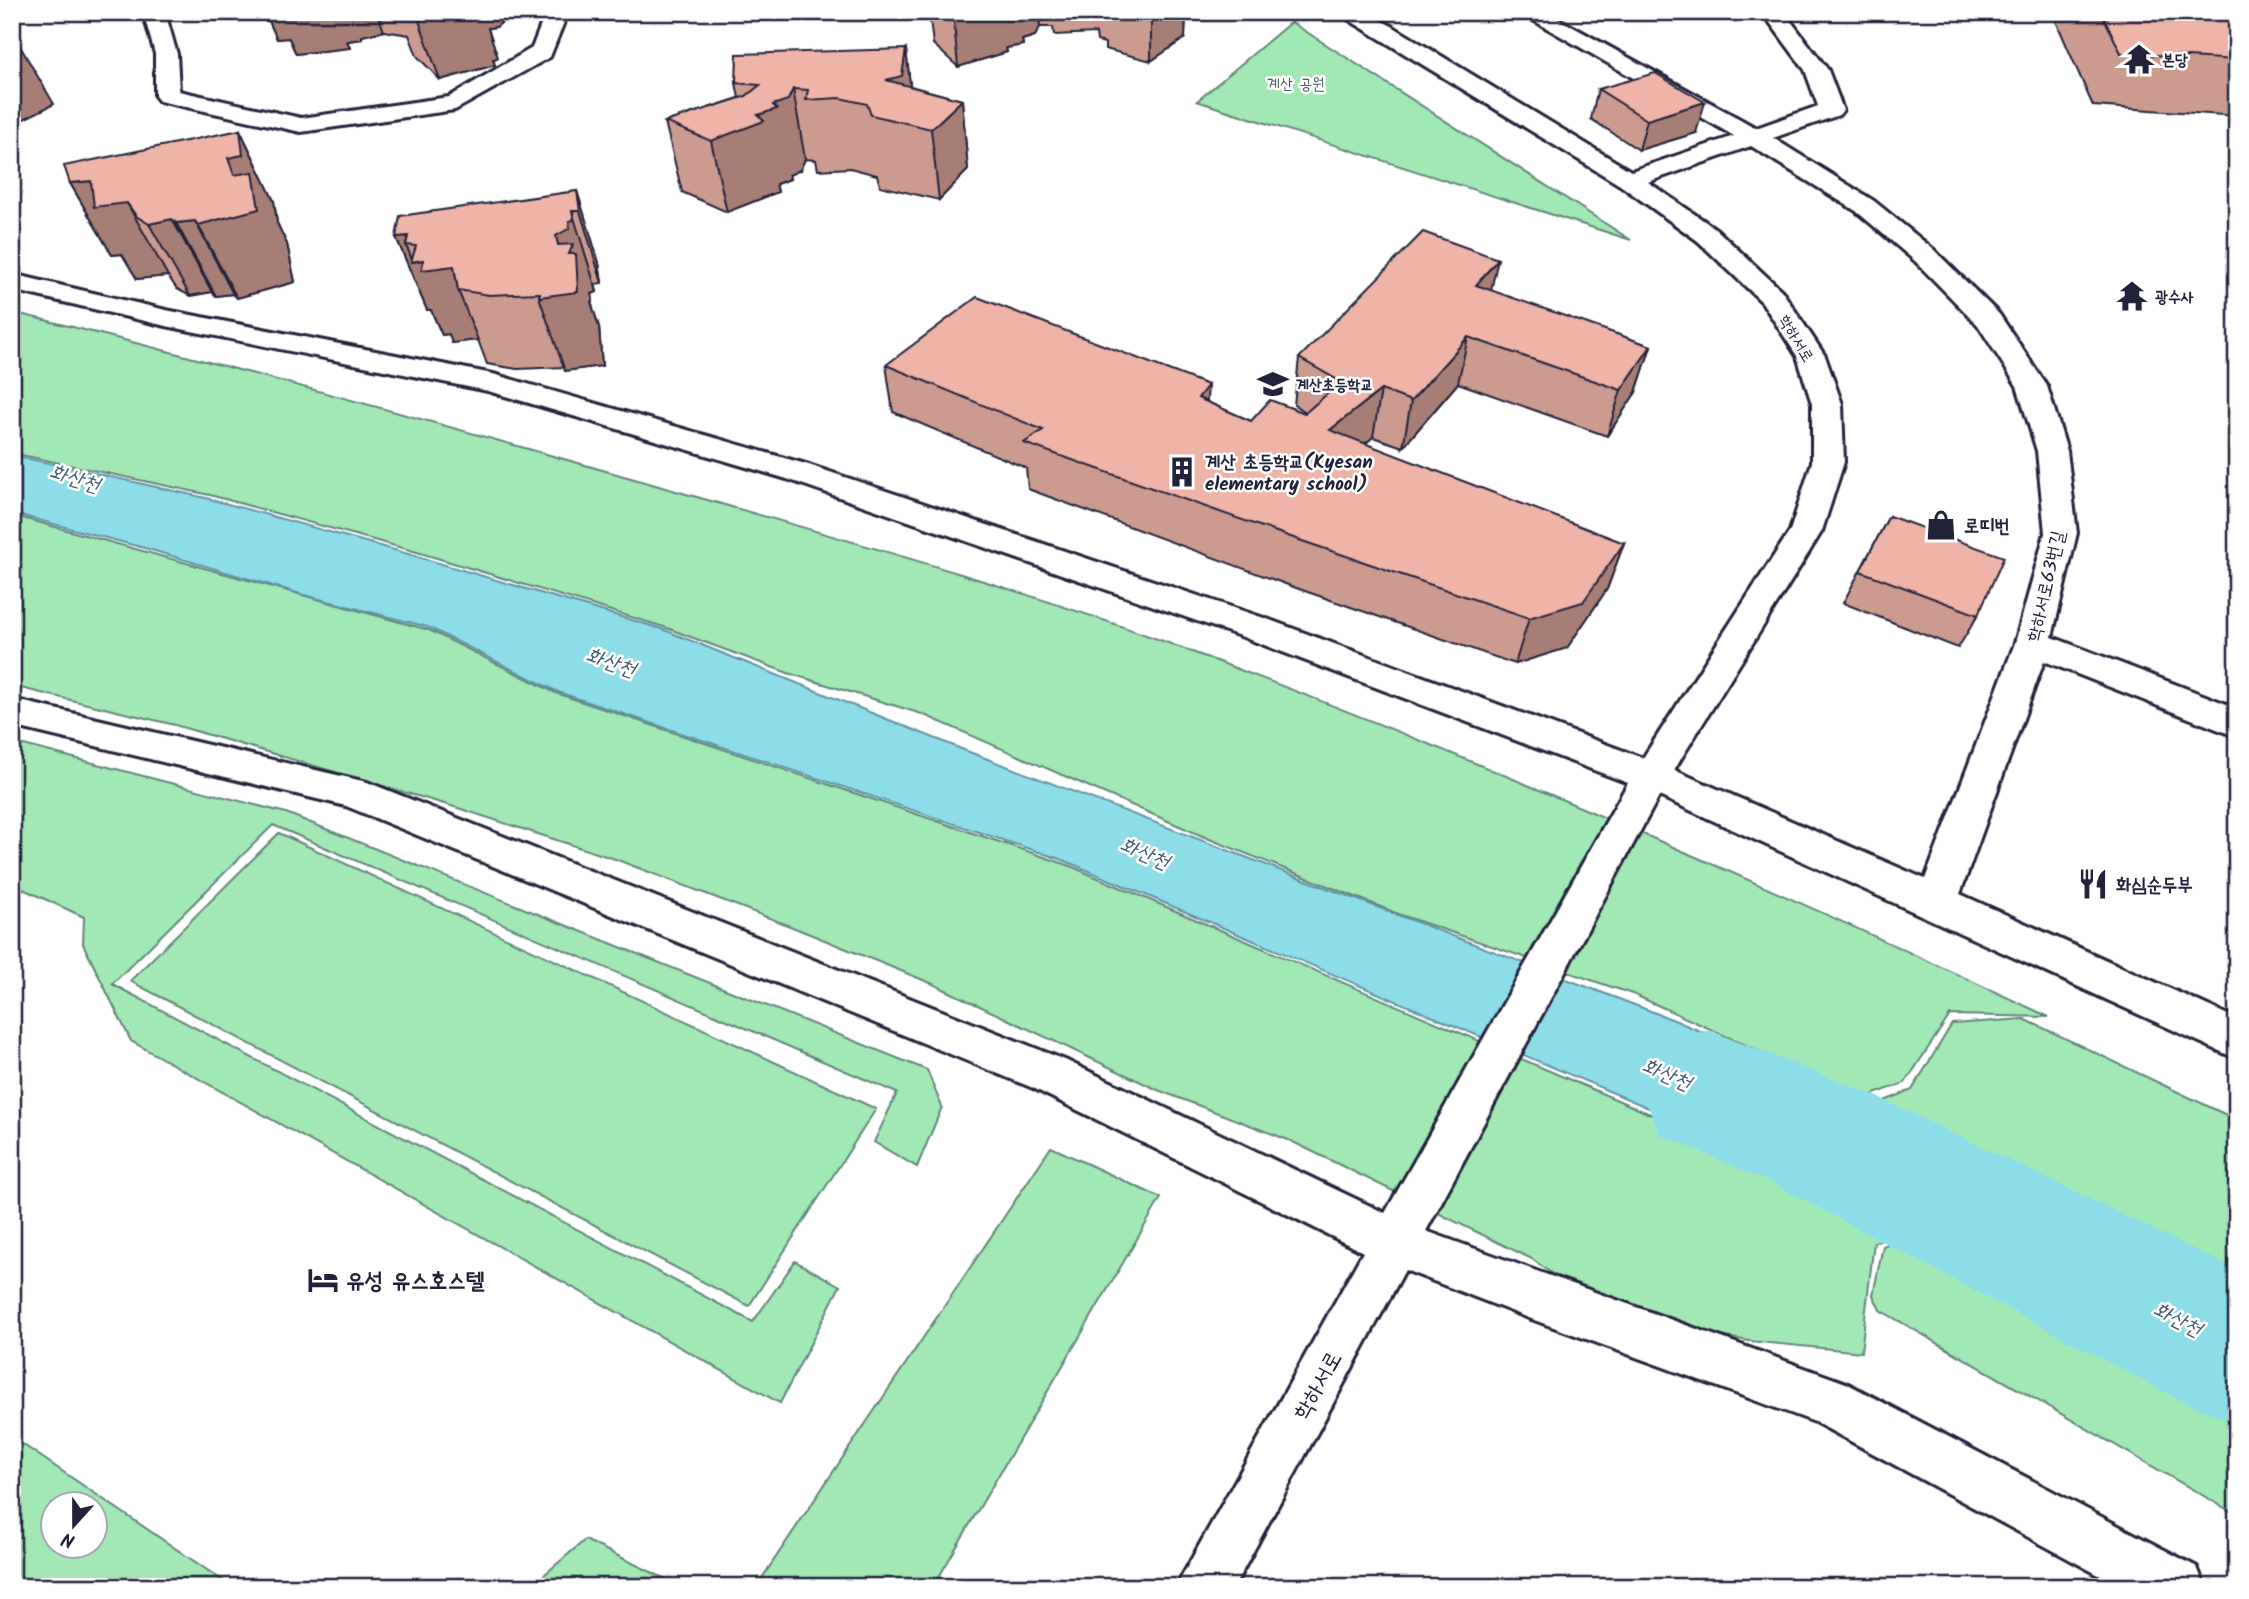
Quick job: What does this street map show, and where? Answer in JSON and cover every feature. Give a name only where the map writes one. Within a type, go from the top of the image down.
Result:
[{"type":"street","points":[[154,12],[166,54],[167,96],[301,125],[455,103],[542,52],[557,12]]},
{"type":"street","name":"학하서로","points":[[1204,1587],[1620,837],[1651,776],[1806,531],[1828,462],[1828,404],[1811,356],[1772,297],[1707,235],[1629,180],[1384,31],[1347,12]]},
{"type":"street","name":"학하서로63번길","points":[[1530,12],[1752,136],[1865,206],[1924,255],[1989,320],[2032,386],[2052,451],[2061,534],[2033,643],[1937,902]]},
{"type":"street","points":[[1629,180],[1831,110],[1829,95],[1813,64],[1773,12]]},
{"type":"street","points":[[12,282],[166,318],[493,383],[798,472],[1255,628],[1651,776],[1937,902],[2237,1040]]},
{"type":"street","points":[[2033,643],[2237,723]]},
{"type":"street","points":[[12,712],[353,793],[1049,1074],[1396,1243],[1534,1297],[1828,1401],[2177,1587]]},
{"type":"green space","name":"계산 공원","points":[[1291,22],[1631,240],[1197,101]]},
{"type":"green space","points":[[12,312],[516,445],[922,562],[1101,619],[1273,682],[1497,772],[1719,867],[2049,1017],[1950,1015],[1905,1083],[1863,1098],[1635,995],[1401,915],[1207,838],[922,714],[788,673],[664,627],[417,552],[210,495],[12,453]]},
{"type":"green space","points":[[12,515],[429,630],[556,693],[1068,865],[1678,1126],[1779,1182],[1888,1214],[1914,1233],[1874,1242],[1861,1352],[1749,1341],[1611,1317],[1532,1259],[1291,1141],[1158,1090],[933,984],[790,926],[615,859],[458,808],[175,725],[12,686]]},
{"type":"green space","points":[[12,742],[286,813],[927,1070],[942,1107],[917,1167],[874,1142],[897,1093],[273,825],[112,984],[753,1322],[795,1261],[840,1286],[780,1403],[131,1041],[83,944],[84,917],[12,884]]},
{"type":"green space","points":[[279,833],[876,1109],[749,1306],[130,981]]},
{"type":"green space","points":[[2024,1019],[2237,1120],[2237,1300],[1882,1102],[1912,1090],[1952,1024]]},
{"type":"green space","points":[[1051,1147],[1161,1198],[933,1587],[756,1587]]},
{"type":"green space","points":[[1935,1227],[2237,1412],[2237,1515],[1880,1310],[1873,1295],[1883,1246]]},
{"type":"green space","points":[[12,1437],[90,1490],[38,1490],[38,1560],[108,1560],[108,1502],[232,1587],[12,1587]]},
{"type":"green space","points":[[585,1540],[682,1587],[530,1587]]},
{"type":"water","points":[[12,455],[206,498],[662,629],[964,750],[1674,1020],[1874,1105],[1838,1195],[1780,1177],[1663,1114],[1063,860],[558,692],[428,627],[12,513]]},
{"type":"building","points":[[2101,12],[2237,12],[2237,60],[2121,53]]},
{"type":"building","points":[[906,49],[902,76],[886,80],[962,100],[931,129],[871,115],[867,104],[840,98],[806,100],[808,90],[793,89],[788,100],[773,105],[777,109],[758,115],[764,121],[711,141],[665,122],[746,96],[760,85],[736,83],[737,54]]},
{"type":"building","points":[[1655,73],[1705,102],[1647,120],[1598,89]]},
{"type":"building","points":[[240,130],[243,155],[228,158],[234,175],[253,172],[259,209],[198,225],[195,221],[176,223],[172,219],[149,224],[136,216],[127,203],[94,207],[91,181],[70,183],[64,166]]},
{"type":"building","points":[[577,191],[580,211],[572,211],[574,220],[569,221],[570,228],[556,236],[558,245],[573,244],[569,254],[576,254],[578,292],[539,297],[540,293],[489,295],[458,290],[454,266],[422,270],[423,260],[411,262],[416,246],[406,245],[408,236],[396,237],[400,216]]},
{"type":"building","points":[[1423,232],[1498,259],[1476,285],[1651,346],[1621,390],[1468,337],[1411,401],[1381,390],[1330,430],[1624,543],[1583,602],[1529,618],[1305,542],[1024,443],[1043,430],[886,365],[977,297],[1208,385],[1198,398],[1251,421],[1270,400],[1305,413],[1341,382],[1299,358]]},
{"type":"building","points":[[1889,516],[2004,557],[1978,615],[1860,571]]},
{"type":"waterway","name":"화산천","points":[[1708,1091],[1825,1140],[2237,1349]]},
{"type":"place","name":"본당","points":[[2139,59]]},
{"type":"place","name":"광수사","points":[[2132,296]]},
{"type":"place","name":"계산초등학교","points":[[1273,384]]},
{"type":"place","name":"계산 초등학교(Kyesan elementary school)","points":[[1182,472]]},
{"type":"place","name":"로띠번","points":[[1941,525]]},
{"type":"place","name":"화심순두부","points":[[2093,884]]},
{"type":"place","name":"유성 유스호스텔","points":[[323,1280]]}]
